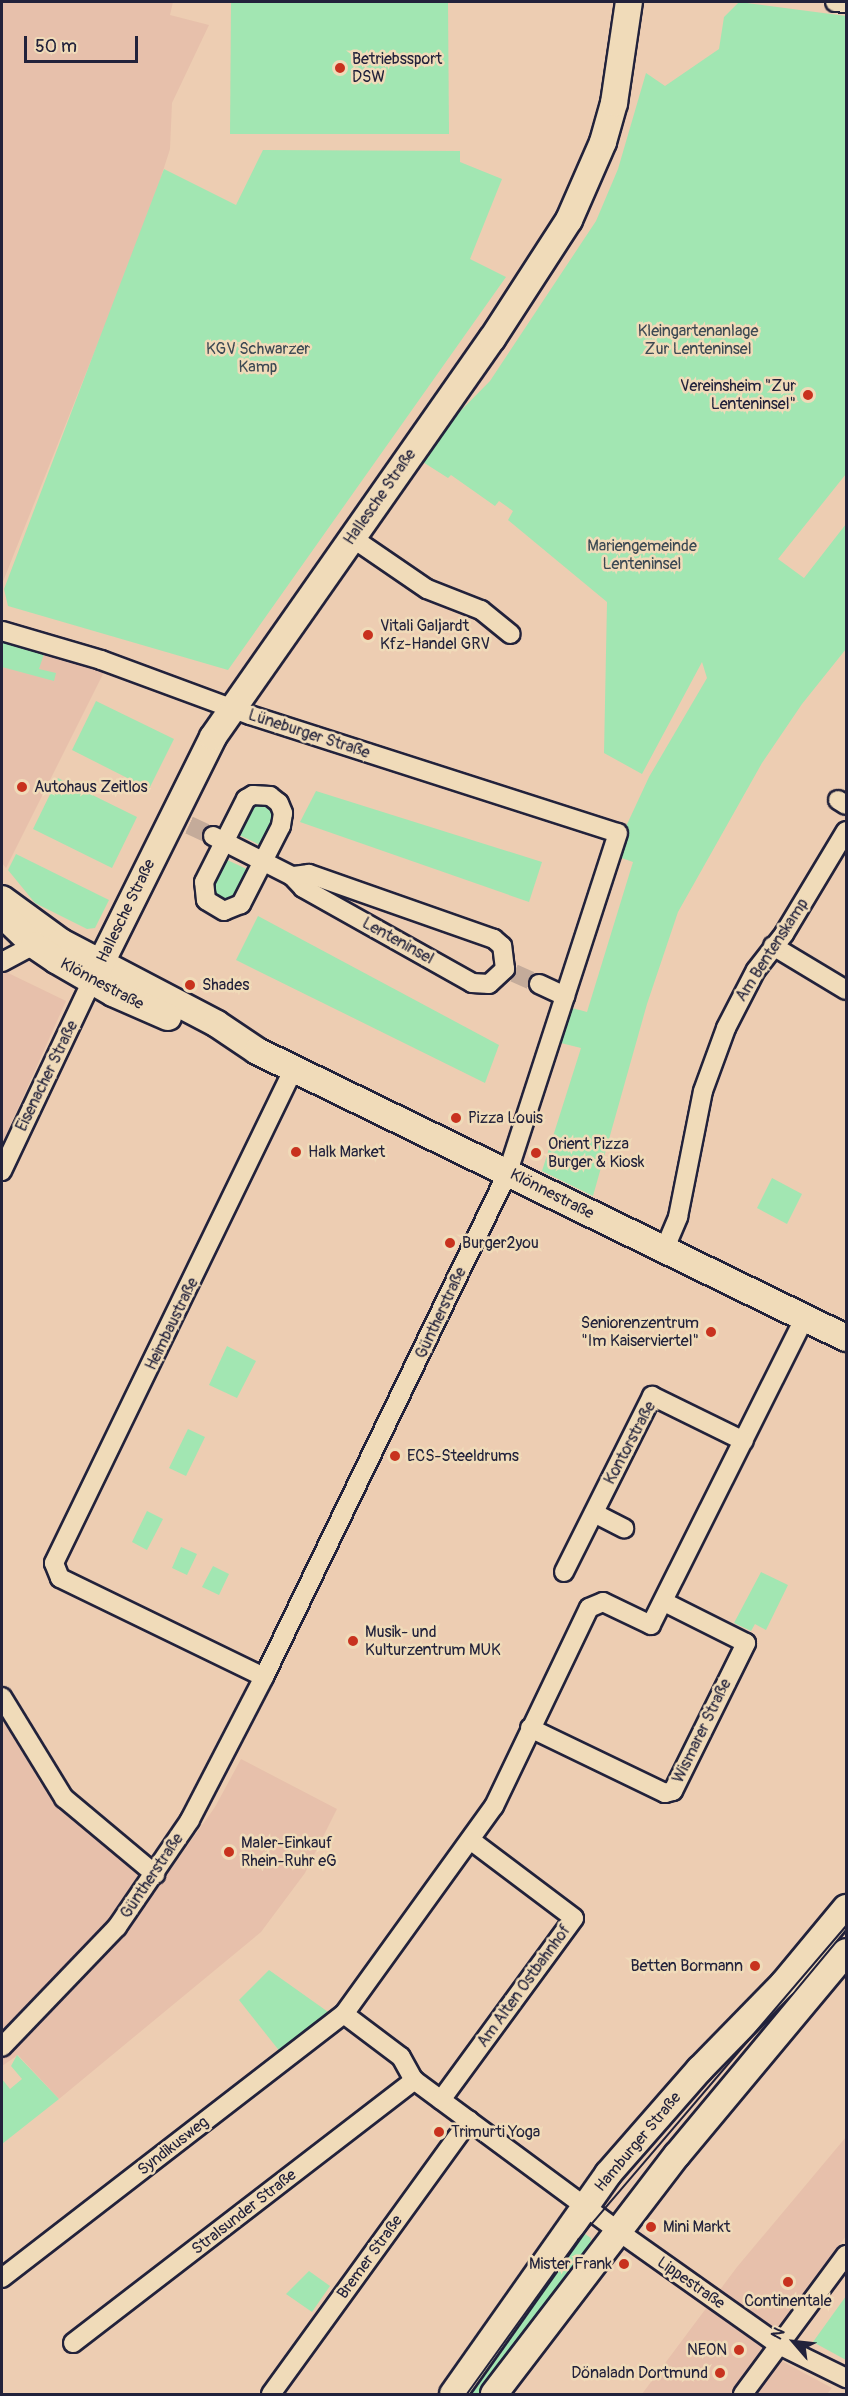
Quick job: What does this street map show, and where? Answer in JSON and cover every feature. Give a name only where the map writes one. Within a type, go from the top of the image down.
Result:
[{"type":"main road","name":"Hallesche Straße","points":[[96,972],[181,820],[208,744],[492,339],[568,220],[603,142],[614,103],[629,2]]},
{"type":"main road","name":"Klönnestraße","points":[[2,901],[14,904],[96,972]]},
{"type":"main road","name":"Klönnestraße","points":[[2,901],[8,920],[33,945],[96,972],[243,1050],[257,1051],[294,1068],[846,1338]]},
{"type":"main road","name":"Hamburger Straße","points":[[494,2394],[602,2219],[637,2139],[783,1984],[846,1908]]},
{"type":"main road","name":"Hamburger Straße","points":[[453,2394],[602,2219],[846,1952]]},
{"type":"street","points":[[835,2],[846,3]]},
{"type":"street","points":[[351,537],[428,589],[481,610],[511,634]]},
{"type":"street","name":"Lüneburger Straße","points":[[2,631],[101,660],[232,707],[618,833]]},
{"type":"street","points":[[253,795],[270,796],[283,813],[263,861],[241,904],[224,910],[213,906],[206,900],[204,882],[219,839],[246,799],[253,795]]},
{"type":"street","name":"Am Bentenskamp","points":[[665,1248],[678,1217],[696,1122],[713,1062],[736,1006],[846,831]]},
{"type":"street","name":"Güntherstraße","points":[[2,2047],[91,1959],[154,1874],[190,1820],[264,1677],[508,1172],[618,833]]},
{"type":"street","name":"Lenteninsel","points":[[219,839],[292,876],[303,888],[472,983],[489,984],[510,971],[502,945],[494,939],[309,874],[292,876]]},
{"type":"street","points":[[2,962],[33,945]]},
{"type":"street","points":[[773,946],[846,990]]},
{"type":"street","name":"Eisenacher Straße","points":[[2,1171],[96,972]]},
{"type":"street","points":[[539,984],[565,996]]},
{"type":"street","name":"Heimbaustraße","points":[[264,1677],[60,1578],[54,1563],[294,1068]]},
{"type":"street","points":[[602,2219],[414,2080],[401,2058],[344,2014],[472,1841],[502,1790],[589,1608],[603,1602],[651,1625],[804,1319]]},
{"type":"street","name":"Kontorstraße","points":[[564,1572],[652,1396],[744,1441]]},
{"type":"street","points":[[594,1513],[624,1528]]},
{"type":"street","name":"Wismarer Straße","points":[[530,1728],[665,1793],[673,1791],[746,1643],[664,1602]]},
{"type":"street","points":[[2,1697],[64,1798],[154,1874]]},
{"type":"street","name":"Am Alten Ostbahnhof","points":[[441,2100],[574,1918],[472,1841]]},
{"type":"street","name":"Syndikusweg","points":[[2,2278],[344,2014]]},
{"type":"street","name":"Stralsunder Straße","points":[[73,2343],[414,2080]]},
{"type":"street","name":"Bremer Straße","points":[[271,2394],[469,2120]]},
{"type":"street","name":"Lippestraße","points":[[602,2219],[779,2345],[846,2378]]},
{"type":"street","points":[[742,2394],[846,2255]]},
{"type":"shaded area","points":[[2,2],[173,2],[170,15],[209,25],[172,103],[170,149],[149,215],[2,584]]},
{"type":"shaded area","points":[[2,643],[104,672],[6,868],[2,863]]},
{"type":"shaded area","points":[[2,970],[66,1001],[2,1144]]},
{"type":"shaded area","points":[[2,1716],[40,1783],[155,1891],[215,1807],[241,1759],[337,1809],[305,1873],[261,1932],[59,2099],[18,2055],[2,2066]]},
{"type":"shaded area","points":[[846,2137],[846,2236],[761,2350],[832,2388],[827,2394],[642,2394],[737,2267]]},
{"type":"green space","name":"Betriebssport DSW","points":[[231,2],[448,2],[449,134],[230,134]]},
{"type":"green space","name":"Kleingartenanlage Zur Lenteninsel","points":[[739,2],[846,16],[846,474],[778,559],[804,578],[846,524],[846,649],[802,704],[762,763],[678,912],[647,1004],[593,1196],[542,1171],[581,1048],[561,1043],[572,1008],[587,1012],[633,862],[616,856],[622,835],[649,777],[707,678],[702,662],[642,774],[604,753],[607,602],[508,520],[513,511],[499,501],[495,506],[451,475],[448,478],[415,457],[490,381],[596,221],[618,169],[646,73],[665,86],[719,49],[724,17]]},
{"type":"green space","name":"KGV Schwarzer Kamp","points":[[263,150],[460,151],[460,162],[502,179],[470,259],[506,277],[228,670],[8,606],[4,589],[164,169],[236,205]]},
{"type":"green space","points":[[2,642],[44,654],[39,669],[56,673],[54,681],[2,667]]},
{"type":"green space","points":[[96,701],[174,739],[149,789],[72,750]]},
{"type":"green space","points":[[58,778],[137,817],[112,868],[33,829]]},
{"type":"green space","points":[[316,791],[542,862],[529,902],[300,822]]},
{"type":"green space","points":[[266,800],[279,814],[262,846],[235,833],[246,806]]},
{"type":"green space","points":[[16,854],[109,900],[95,928],[87,929],[35,903],[8,870]]},
{"type":"green space","points":[[223,858],[251,871],[234,903],[216,901],[209,881]]},
{"type":"green space","points":[[258,916],[499,1045],[485,1083],[236,960]]},
{"type":"green space","points":[[772,1178],[802,1194],[787,1224],[757,1208]]},
{"type":"green space","points":[[227,1346],[256,1361],[237,1398],[209,1385]]},
{"type":"green space","points":[[188,1429],[205,1437],[186,1476],[169,1468]]},
{"type":"green space","points":[[147,1511],[163,1519],[147,1550],[132,1542]]},
{"type":"green space","points":[[181,1547],[197,1554],[187,1575],[172,1568]]},
{"type":"green space","points":[[213,1566],[229,1574],[219,1595],[202,1587]]},
{"type":"green space","points":[[761,1572],[788,1585],[766,1630],[755,1624],[751,1631],[734,1623]]},
{"type":"green space","points":[[269,1970],[331,2014],[281,2053],[239,2000]]},
{"type":"green space","points":[[17,2055],[59,2099],[2,2144],[2,2079],[10,2089],[22,2079],[11,2066]]},
{"type":"green space","points":[[582,2232],[591,2238],[590,2247],[485,2394],[459,2394]]},
{"type":"green space","points":[[309,2271],[330,2286],[312,2312],[286,2294]]},
{"type":"green space","points":[[846,2296],[846,2360],[813,2342]]},
{"type":"tunnel","points":[[189,825],[213,836]]},
{"type":"tunnel","points":[[514,973],[539,984]]},
{"type":"tram line","points":[[467,2394],[578,2240],[846,1926]]},
{"type":"place","name":"Betriebssport DSW","points":[[340,68]]},
{"type":"place","name":"Vereinsheim \"Zur Lenteninsel\"","points":[[808,395]]},
{"type":"place","name":"Vitali Galjardt Kfz-Handel GRV","points":[[368,635]]},
{"type":"place","name":"Autohaus Zeitlos","points":[[22,787]]},
{"type":"place","name":"Shades","points":[[190,985]]},
{"type":"place","name":"Pizza Louis","points":[[456,1118]]},
{"type":"place","name":"Halk Market","points":[[296,1152]]},
{"type":"place","name":"Orient Pizza Burger & Kiosk","points":[[536,1153]]},
{"type":"place","name":"Burger2you","points":[[450,1243]]},
{"type":"place","name":"Seniorenzentrum \"Im Kaiserviertel\"","points":[[711,1332]]},
{"type":"place","name":"ECS-Steeldrums","points":[[395,1456]]},
{"type":"place","name":"Musik- und Kulturzentrum MUK","points":[[353,1641]]},
{"type":"place","name":"Maler-Einkauf Rhein-Ruhr eG","points":[[229,1852]]},
{"type":"place","name":"Betten Bormann","points":[[755,1966]]},
{"type":"place","name":"Trimurti Yoga","points":[[439,2132]]},
{"type":"place","name":"Mini Markt","points":[[651,2227]]},
{"type":"place","name":"Mister Frank","points":[[624,2264]]},
{"type":"place","name":"Continentale","points":[[788,2282]]},
{"type":"place","name":"NEON","points":[[739,2350]]},
{"type":"place","name":"Dönaladn Dortmund","points":[[720,2373]]},
{"type":"park label","name":"Mariengemeinde Lenteninsel","points":[[642,555]]}]
